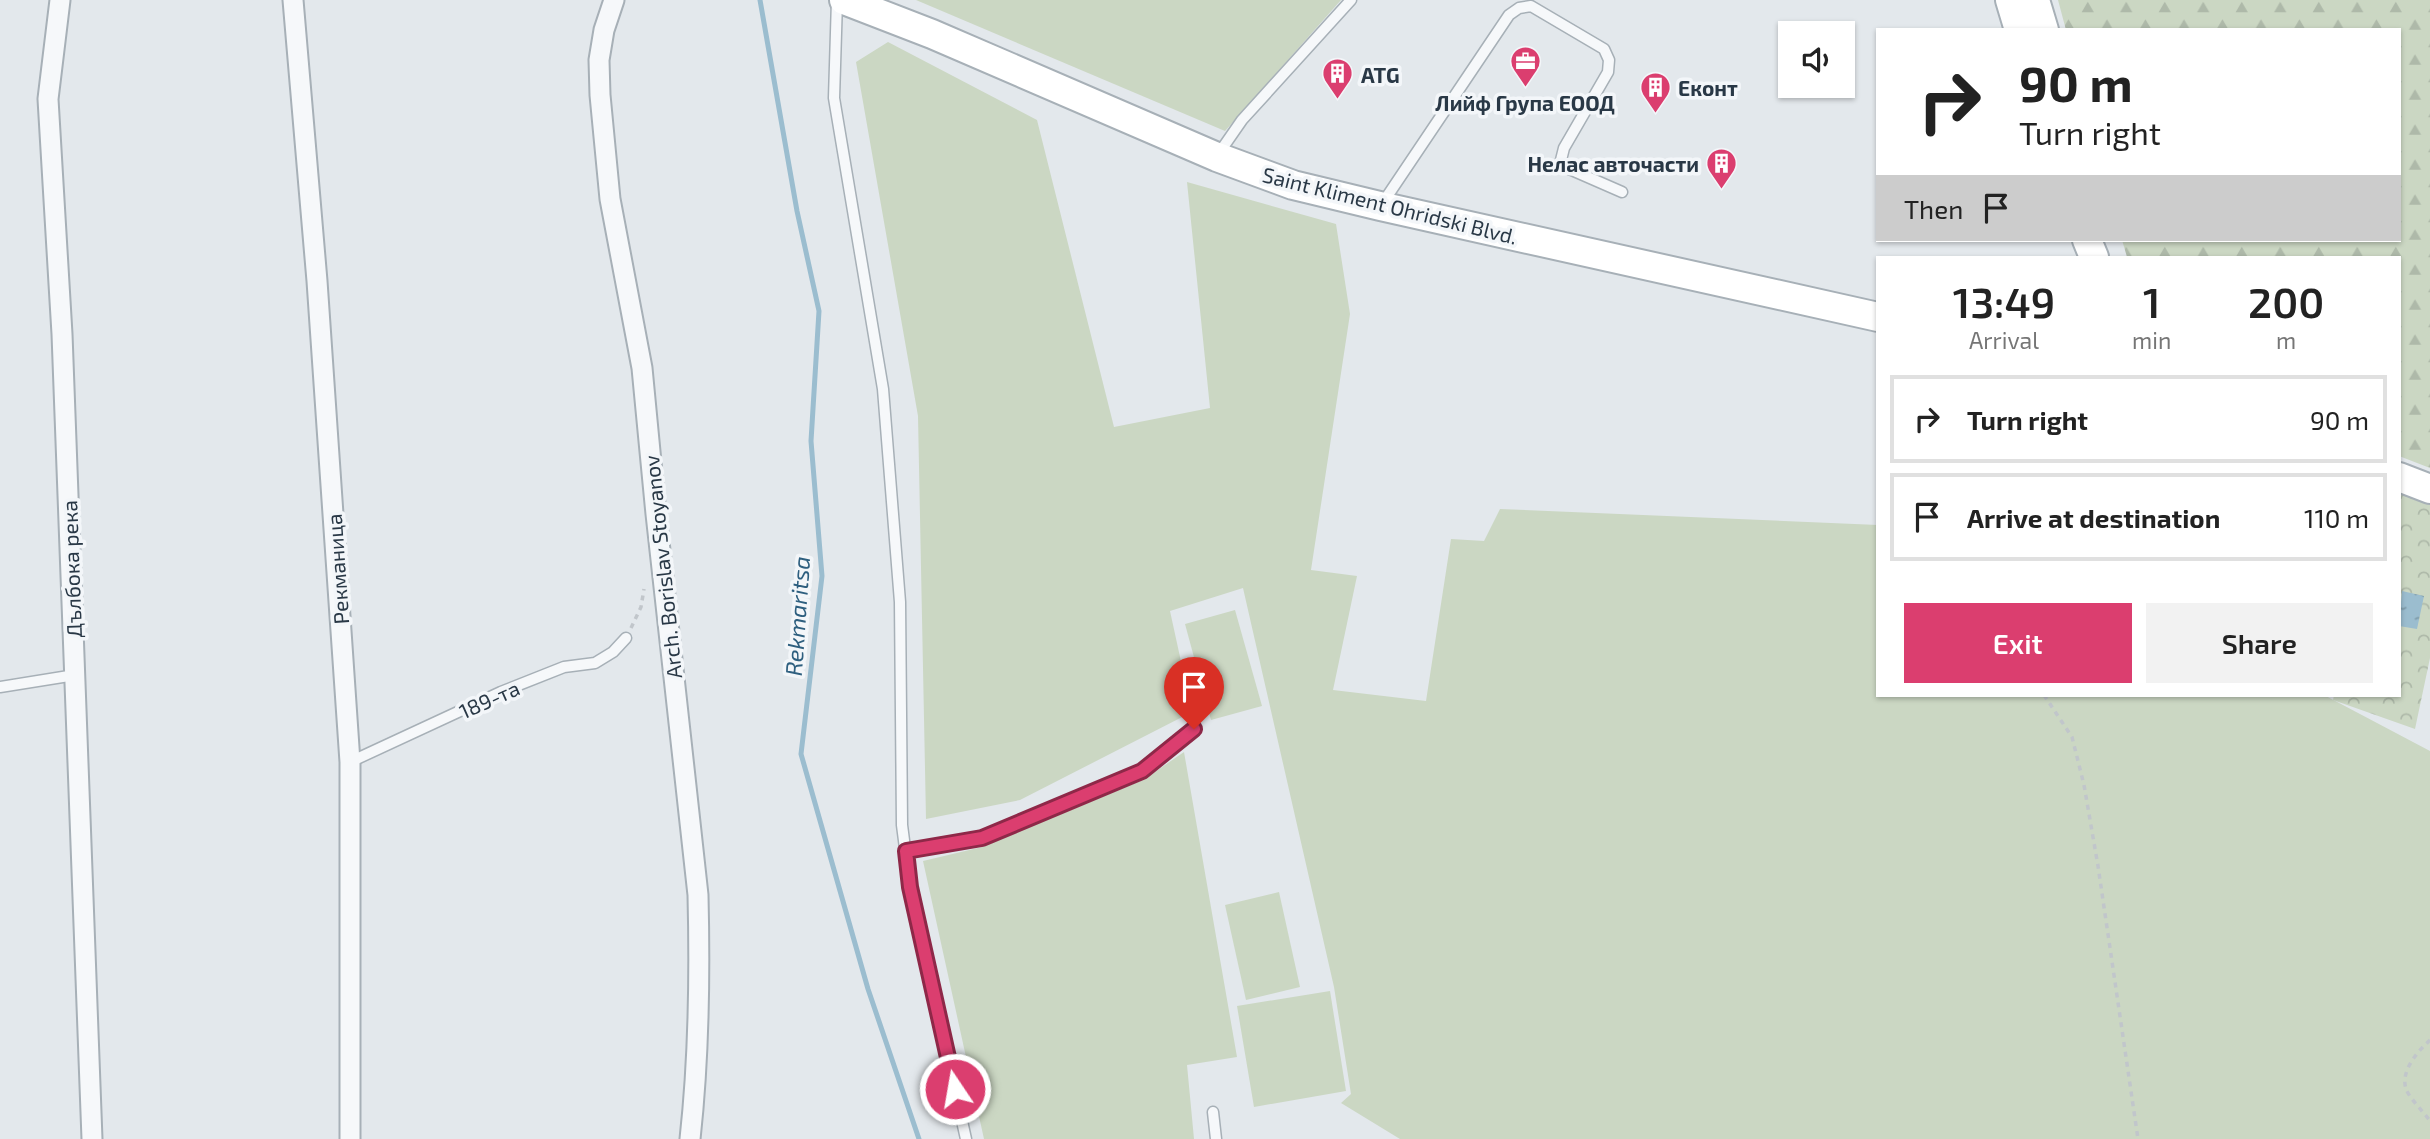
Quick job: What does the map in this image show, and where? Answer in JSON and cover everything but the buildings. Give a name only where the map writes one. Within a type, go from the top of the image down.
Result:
[{"type":"main road","name":"Saint Kliment Ohridski Blvd.","points":[[844,0],[932,34],[1217,157],[1293,185],[1876,317]]},
{"type":"main road","points":[[2010,0],[2018,28]]},
{"type":"main road","points":[[2035,0],[2043,28]]},
{"type":"main road","points":[[2401,478],[2430,489]]},
{"type":"street","name":"Дълбока река","points":[[60,0],[48,99],[62,334],[92,1139]]},
{"type":"street","name":"Рекманица","points":[[292,0],[318,295],[350,762],[350,1139]]},
{"type":"street","name":"Аrch. Borislav Stoyanov","points":[[614,0],[604,30],[599,60],[601,108],[610,200],[642,368],[698,895],[700,955],[696,1087],[690,1139]]},
{"type":"lane","points":[[837,0],[834,98],[883,389],[900,602],[902,825],[910,887],[966,1139]]},
{"type":"lane","points":[[1217,157],[1242,120],[1351,0]]},
{"type":"lane","points":[[1380,206],[1509,15],[1519,8],[1531,6],[1604,49],[1609,60],[1608,72],[1563,148],[1561,160],[1567,168],[1622,192]]},
{"type":"lane","name":"189-та","points":[[350,762],[501,692],[564,667],[596,663],[613,652],[626,638]]},
{"type":"lane","points":[[0,687],[75,676]]},
{"type":"lane","points":[[906,851],[982,838],[1142,771],[1194,729]]},
{"type":"lane","points":[[1213,1112],[1216,1139]]},
{"type":"path","points":[[2045,697],[2072,737],[2084,785],[2138,1139]]},
{"type":"path","points":[[2430,1040],[2416,1053],[2404,1079],[2406,1091],[2430,1121]]},
{"type":"green space","points":[[916,0],[1341,0],[1225,131]]},
{"type":"green space","points":[[2058,0],[2430,0],[2430,468],[2401,457],[2401,256],[2127,256],[2123,242],[2401,242],[2401,28],[2065,28]]},
{"type":"green space","points":[[888,42],[1037,120],[1114,427],[1210,408],[1187,182],[1336,224],[1350,314],[1311,570],[1357,576],[1333,690],[1426,701],[1451,539],[1484,541],[1500,509],[1876,525],[1876,697],[2328,697],[2430,751],[2430,1139],[1400,1139],[1341,1103],[1351,1094],[1334,987],[1243,588],[1170,611],[1192,712],[1020,800],[926,819],[918,416],[856,62]]},
{"type":"green space","points":[[2401,494],[2430,504],[2430,658],[2415,729],[2333,700],[2334,697],[2401,697]]},
{"type":"green space","points":[[1235,610],[1262,706],[1211,720],[1185,624]]},
{"type":"green space","points":[[1184,752],[1237,1057],[1187,1065],[1194,1139],[984,1139],[923,861],[982,847],[1143,780]]},
{"type":"green space","points":[[1279,892],[1300,987],[1246,1000],[1225,905]]},
{"type":"green space","points":[[1330,991],[1346,1091],[1254,1107],[1237,1006]]},
{"type":"water","points":[[2402,591],[2424,596],[2417,629],[2401,626]]},
{"type":"waterway","name":"Rekmaritsa","points":[[760,0],[797,211],[819,311],[811,441],[822,576],[801,754],[868,989],[919,1139]]},
{"type":"place","name":"Лийф Група ЕООД","points":[[1525,89]]},
{"type":"place","name":"ATG","points":[[1338,101]]},
{"type":"place","name":"Еконт","points":[[1655,114]]},
{"type":"place","name":"Нелас авточасти","points":[[1722,190]]},
{"type":"route","points":[[955,1089],[910,887],[906,851],[982,838],[1142,771],[1194,729]]}]
